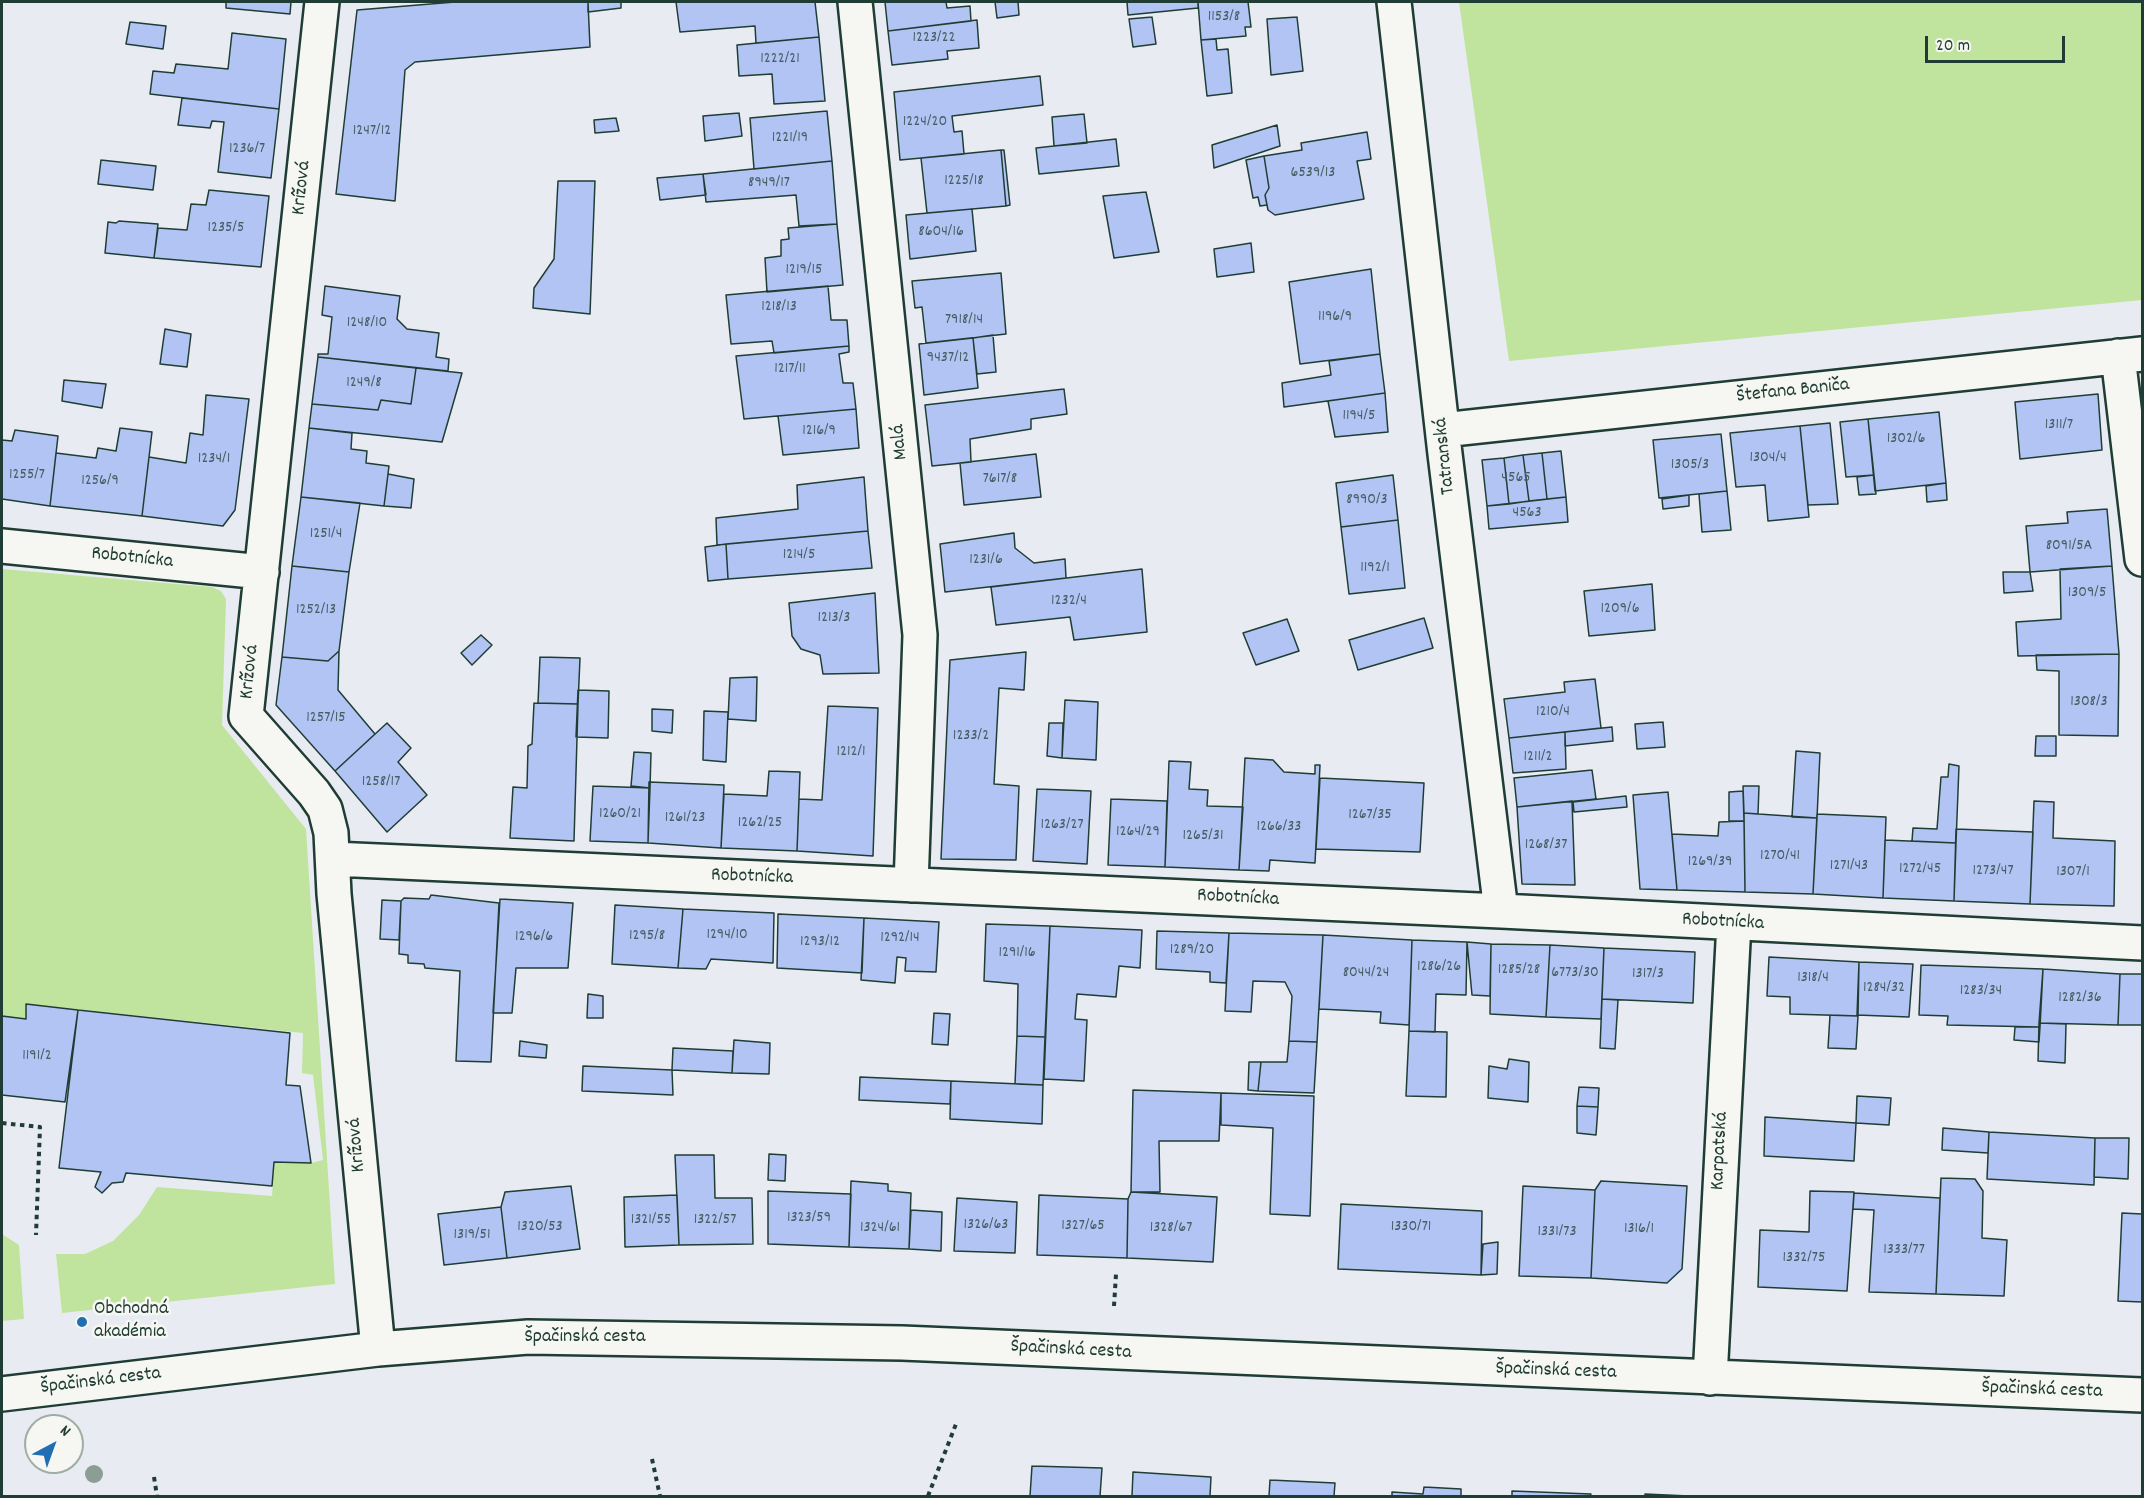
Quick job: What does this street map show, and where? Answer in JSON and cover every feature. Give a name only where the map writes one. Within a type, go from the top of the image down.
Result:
[{"type":"street","name":"Krížová","points":[[322,2],[246,716],[325,809],[331,833],[378,1349]]},
{"type":"street","name":"Malá","points":[[855,2],[920,635],[911,885]]},
{"type":"street","name":"Tatranská","points":[[1394,2],[1501,911]]},
{"type":"street","name":"Štefana Baniča","points":[[1443,430],[2130,355]]},
{"type":"street","points":[[2130,355],[2142,559]]},
{"type":"street","name":"Robotnícka","points":[[2,546],[262,572]]},
{"type":"street","name":"Robotnícka","points":[[333,859],[1501,911],[2142,943]]},
{"type":"street","name":"Karpatská","points":[[1710,1378],[1734,923]]},
{"type":"street","name":"Špačinská cesta","points":[[2,1394],[378,1349],[528,1337],[902,1343],[2142,1395]]},
{"type":"path","points":[[2,1123],[40,1127],[36,1235]]},
{"type":"path","points":[[1114,1306],[1116,1274]]},
{"type":"path","points":[[928,1497],[956,1424]]},
{"type":"path","points":[[652,1459],[660,1497]]},
{"type":"path","points":[[154,1477],[157,1497]]},
{"type":"green space","points":[[1459,2],[2142,2],[2142,300],[1509,361]]},
{"type":"green space","points":[[2,569],[212,587],[221,591],[226,599],[222,725],[306,829],[335,1284],[62,1313],[56,1254],[85,1254],[113,1241],[139,1215],[157,1187],[272,1196],[274,1162],[311,1163],[323,1160],[313,1075],[302,1073],[303,1033],[27,1004],[26,1019],[2,1016]]},
{"type":"green space","points":[[2,1234],[19,1245],[24,1319],[2,1321]]},
{"type":"building","points":[[226,2],[291,2],[290,14],[226,8]]},
{"type":"building","points":[[455,2],[588,2],[590,47],[415,62],[405,70],[395,201],[336,194],[357,10]]},
{"type":"building","points":[[588,2],[621,2],[621,8],[588,12]]},
{"type":"building","points":[[676,2],[815,2],[819,37],[756,43],[755,26],[680,32]]},
{"type":"building","points":[[885,2],[946,2],[947,8],[970,6],[971,21],[888,31]]},
{"type":"building","points":[[995,2],[1018,2],[1019,15],[997,18]]},
{"type":"building","points":[[1127,2],[1198,2],[1198,8],[1128,15]]},
{"type":"building","points":[[1198,2],[1248,2],[1251,27],[1245,27],[1246,36],[1201,40]]},
{"type":"building","points":[[1152,17],[1156,44],[1133,47],[1129,19]]},
{"type":"building","points":[[1297,17],[1303,71],[1271,75],[1267,19]]},
{"type":"building","points":[[977,20],[979,48],[947,51],[948,59],[892,65],[888,31]]},
{"type":"building","points":[[130,22],[166,26],[163,49],[126,44]]},
{"type":"building","points":[[232,33],[286,39],[279,109],[150,94],[153,71],[174,73],[176,64],[228,69]]},
{"type":"building","points":[[819,37],[825,101],[774,104],[772,74],[739,76],[737,45]]},
{"type":"building","points":[[1216,39],[1217,50],[1228,49],[1232,93],[1207,96],[1201,40]]},
{"type":"building","points":[[1040,76],[1043,105],[952,116],[954,132],[962,131],[964,154],[900,160],[894,92]]},
{"type":"building","points":[[182,98],[279,109],[271,178],[218,172],[224,122],[212,121],[210,128],[178,125]]},
{"type":"building","points":[[827,111],[832,161],[754,169],[750,118]]},
{"type":"building","points":[[739,113],[742,136],[705,141],[703,116]]},
{"type":"building","points":[[1084,114],[1087,143],[1054,146],[1052,117]]},
{"type":"building","points":[[616,118],[619,131],[595,133],[594,120]]},
{"type":"building","points":[[1277,125],[1280,146],[1214,168],[1212,145]]},
{"type":"building","points":[[1367,132],[1371,159],[1357,161],[1364,199],[1275,215],[1268,210],[1265,195],[1269,188],[1264,156],[1302,150],[1301,143]]},
{"type":"building","points":[[1116,139],[1119,166],[1039,174],[1036,148]]},
{"type":"building","points":[[1001,150],[1004,150],[1010,205],[1006,206]]},
{"type":"building","points":[[1001,150],[1006,206],[927,213],[921,158]]},
{"type":"building","points":[[1264,156],[1269,188],[1265,195],[1267,205],[1260,206],[1258,197],[1253,198],[1246,160]]},
{"type":"building","points":[[101,160],[156,166],[153,190],[98,184]]},
{"type":"building","points":[[832,161],[837,224],[799,226],[796,195],[706,202],[703,174]]},
{"type":"building","points":[[703,174],[706,195],[660,200],[657,178]]},
{"type":"building","points":[[558,181],[595,181],[590,314],[533,308],[534,288],[554,259]]},
{"type":"building","points":[[209,190],[269,196],[261,267],[154,258],[158,228],[187,230],[191,204],[206,205]]},
{"type":"building","points":[[1146,192],[1159,252],[1114,258],[1103,196]]},
{"type":"building","points":[[972,209],[976,251],[910,259],[906,215]]},
{"type":"building","points":[[108,222],[158,224],[154,258],[105,253]]},
{"type":"building","points":[[837,224],[843,285],[767,292],[765,258],[781,256],[781,240],[789,239],[788,228]]},
{"type":"building","points":[[1251,243],[1254,272],[1217,277],[1214,249]]},
{"type":"building","points":[[1371,269],[1380,354],[1300,364],[1289,282]]},
{"type":"building","points":[[1001,273],[1006,334],[926,343],[922,307],[915,308],[912,281]]},
{"type":"building","points":[[325,286],[400,296],[397,319],[407,329],[439,333],[436,357],[449,359],[448,371],[318,357],[318,354],[328,354],[332,317],[322,315]]},
{"type":"building","points":[[828,286],[831,320],[847,320],[849,346],[774,353],[772,341],[731,344],[726,295]]},
{"type":"building","points":[[165,329],[191,334],[187,367],[160,364]]},
{"type":"building","points":[[993,335],[996,372],[977,374],[973,338]]},
{"type":"building","points":[[973,338],[978,388],[924,395],[919,344]]},
{"type":"building","points":[[849,346],[849,352],[839,354],[843,383],[853,383],[856,409],[744,419],[736,356]]},
{"type":"building","points":[[1380,354],[1385,393],[1284,407],[1282,383],[1331,375],[1329,361]]},
{"type":"building","points":[[318,357],[416,368],[411,404],[381,400],[378,410],[312,404]]},
{"type":"building","points":[[416,368],[462,373],[442,442],[309,428],[312,404],[378,410],[381,400],[411,404]]},
{"type":"building","points":[[64,380],[106,384],[102,408],[62,401]]},
{"type":"building","points":[[1064,389],[1067,414],[1031,419],[1031,429],[970,439],[971,462],[932,466],[925,405]]},
{"type":"building","points":[[1385,393],[1388,432],[1335,437],[1328,401]]},
{"type":"building","points":[[2098,394],[2102,450],[2020,459],[2015,402]]},
{"type":"building","points":[[206,395],[249,399],[235,510],[223,526],[142,516],[149,457],[186,463],[190,433],[203,435]]},
{"type":"building","points":[[856,409],[859,448],[783,455],[778,416]]},
{"type":"building","points":[[1939,412],[1946,483],[1875,491],[1868,419]]},
{"type":"building","points":[[1868,419],[1874,475],[1846,477],[1840,422]]},
{"type":"building","points":[[1830,423],[1838,504],[1808,505],[1800,426]]},
{"type":"building","points":[[1800,426],[1809,517],[1768,521],[1765,485],[1736,487],[1730,433]]},
{"type":"building","points":[[120,428],[152,432],[142,516],[50,506],[56,453],[96,458],[98,448],[116,451]]},
{"type":"building","points":[[309,428],[352,433],[351,449],[367,451],[366,463],[389,466],[384,506],[301,497]]},
{"type":"building","points":[[15,430],[58,436],[50,506],[2,499],[2,440],[12,441]]},
{"type":"building","points":[[1721,434],[1727,491],[1659,498],[1653,440]]},
{"type":"building","points":[[1561,451],[1566,497],[1547,499],[1542,453]]},
{"type":"building","points":[[1542,453],[1547,499],[1529,501],[1523,455]]},
{"type":"building","points":[[1036,454],[1041,497],[964,505],[960,463]]},
{"type":"building","points":[[1523,455],[1529,501],[1509,504],[1504,458]]},
{"type":"building","points":[[1504,458],[1509,504],[1487,506],[1482,460]]},
{"type":"building","points":[[388,474],[414,479],[411,508],[384,506]]},
{"type":"building","points":[[1393,475],[1398,520],[1341,527],[1336,483]]},
{"type":"building","points":[[1874,475],[1876,494],[1859,495],[1857,477]]},
{"type":"building","points":[[864,477],[868,531],[717,545],[716,518],[798,509],[797,485]]},
{"type":"building","points":[[1946,483],[1947,500],[1927,502],[1926,486]]},
{"type":"building","points":[[1727,491],[1731,530],[1702,532],[1699,494]]},
{"type":"building","points":[[1689,495],[1689,506],[1663,509],[1662,499]]},
{"type":"building","points":[[301,497],[360,503],[349,572],[292,566]]},
{"type":"building","points":[[1566,497],[1568,522],[1489,529],[1487,506]]},
{"type":"building","points":[[2107,509],[2112,566],[2030,572],[2026,526],[2068,523],[2067,512]]},
{"type":"building","points":[[1398,520],[1405,588],[1349,594],[1341,527]]},
{"type":"building","points":[[868,531],[872,568],[728,579],[726,544]]},
{"type":"building","points":[[1014,533],[1015,548],[1034,563],[1065,559],[1066,578],[945,592],[940,544]]},
{"type":"building","points":[[726,544],[728,579],[708,581],[705,547]]},
{"type":"building","points":[[292,566],[349,572],[339,651],[328,661],[282,657]]},
{"type":"building","points":[[2112,566],[2119,654],[2018,656],[2016,622],[2061,619],[2060,569]]},
{"type":"building","points":[[1142,569],[1147,632],[1074,640],[1070,617],[996,625],[991,587]]},
{"type":"building","points":[[2003,572],[2030,572],[2033,591],[2004,593]]},
{"type":"building","points":[[1652,584],[1655,630],[1589,636],[1584,591]]},
{"type":"building","points":[[875,593],[879,673],[823,674],[820,655],[801,649],[792,636],[789,603]]},
{"type":"building","points":[[1424,618],[1433,648],[1358,670],[1349,640]]},
{"type":"building","points":[[1287,619],[1299,651],[1256,665],[1243,633]]},
{"type":"building","points":[[481,635],[492,645],[472,665],[461,653]]},
{"type":"building","points":[[339,651],[338,690],[375,734],[335,771],[276,705],[282,657],[328,661]]},
{"type":"building","points":[[1026,652],[1024,690],[999,688],[994,784],[1019,786],[1016,860],[941,859],[950,660]]},
{"type":"building","points":[[2119,654],[2118,736],[2059,735],[2059,671],[2037,670],[2036,655]]},
{"type":"building","points":[[540,657],[580,658],[578,704],[538,703]]},
{"type":"building","points":[[757,677],[756,721],[728,719],[730,678]]},
{"type":"building","points":[[1595,679],[1601,728],[1509,738],[1504,699],[1565,692],[1564,682]]},
{"type":"building","points":[[578,690],[609,691],[608,738],[576,737]]},
{"type":"building","points":[[1065,700],[1098,702],[1096,760],[1062,758]]},
{"type":"building","points":[[534,703],[578,704],[574,841],[510,838],[513,787],[527,788],[528,746],[532,744]]},
{"type":"building","points":[[828,706],[878,708],[873,856],[797,851],[799,799],[822,800]]},
{"type":"building","points":[[652,709],[673,710],[672,733],[652,731]]},
{"type":"building","points":[[704,711],[728,712],[726,762],[703,760]]},
{"type":"building","points":[[1663,722],[1665,747],[1637,749],[1635,724]]},
{"type":"building","points":[[387,723],[411,748],[398,762],[427,795],[387,832],[335,771]]},
{"type":"building","points":[[1049,723],[1063,723],[1062,758],[1047,756]]},
{"type":"building","points":[[1612,727],[1613,741],[1565,746],[1565,732]]},
{"type":"building","points":[[1565,732],[1566,769],[1513,773],[1509,738]]},
{"type":"building","points":[[2036,736],[2056,736],[2056,756],[2035,756]]},
{"type":"building","points":[[1796,751],[1820,753],[1817,818],[1792,817]]},
{"type":"building","points":[[634,752],[651,753],[650,788],[631,786]]},
{"type":"building","points":[[1245,758],[1273,760],[1284,772],[1315,774],[1315,765],[1320,765],[1315,863],[1270,860],[1269,871],[1239,870]]},
{"type":"building","points":[[1169,761],[1191,762],[1189,789],[1208,790],[1207,806],[1243,807],[1239,870],[1165,867]]},
{"type":"building","points":[[1949,764],[1959,766],[1956,843],[1912,841],[1913,828],[1937,829],[1941,777],[1948,777]]},
{"type":"building","points":[[1592,770],[1596,799],[1517,807],[1514,778]]},
{"type":"building","points":[[769,771],[800,772],[797,851],[721,848],[724,794],[767,796]]},
{"type":"building","points":[[1320,778],[1424,783],[1420,852],[1316,849]]},
{"type":"building","points":[[649,782],[724,785],[721,848],[648,843]]},
{"type":"building","points":[[593,786],[650,788],[648,843],[590,841]]},
{"type":"building","points":[[1743,786],[1759,786],[1758,814],[1744,813]]},
{"type":"building","points":[[1037,789],[1091,791],[1087,864],[1033,861]]},
{"type":"building","points":[[1743,791],[1744,821],[1729,821],[1729,792]]},
{"type":"building","points":[[1668,792],[1677,890],[1640,889],[1633,795]]},
{"type":"building","points":[[1626,796],[1627,807],[1574,812],[1573,802]]},
{"type":"building","points":[[1111,799],[1167,801],[1165,867],[1108,865]]},
{"type":"building","points":[[1572,801],[1575,885],[1522,884],[1517,807]]},
{"type":"building","points":[[2034,801],[2054,802],[2053,838],[2115,841],[2114,906],[2030,904]]},
{"type":"building","points":[[1744,813],[1817,818],[1813,894],[1745,892]]},
{"type":"building","points":[[1817,814],[1886,817],[1883,898],[1813,894]]},
{"type":"building","points":[[1744,821],[1745,892],[1677,890],[1672,834],[1718,836],[1719,822]]},
{"type":"building","points":[[1956,829],[2033,832],[2030,904],[1954,901]]},
{"type":"building","points":[[1885,840],[1956,843],[1954,901],[1883,898]]},
{"type":"building","points":[[431,895],[499,903],[491,1062],[456,1061],[460,971],[425,968],[424,964],[408,963],[408,955],[399,954],[401,901],[404,898],[429,899]]},
{"type":"building","points":[[500,899],[573,903],[568,968],[516,968],[512,1013],[493,1013]]},
{"type":"building","points":[[382,900],[401,901],[399,940],[380,939]]},
{"type":"building","points":[[615,905],[683,909],[678,968],[612,964]]},
{"type":"building","points":[[683,909],[774,913],[773,963],[711,959],[706,969],[678,968]]},
{"type":"building","points":[[778,914],[864,918],[862,973],[777,968]]},
{"type":"building","points":[[864,918],[939,922],[936,972],[905,971],[906,958],[897,957],[895,983],[861,980]]},
{"type":"building","points":[[986,924],[1050,926],[1045,1037],[1017,1036],[1018,984],[984,981]]},
{"type":"building","points":[[1050,926],[1142,930],[1140,968],[1119,966],[1116,997],[1077,994],[1075,1019],[1087,1020],[1084,1081],[1044,1079]]},
{"type":"building","points":[[1157,931],[1229,933],[1226,983],[1210,982],[1210,972],[1156,969]]},
{"type":"building","points":[[1229,933],[1323,935],[1317,1042],[1289,1041],[1292,996],[1285,982],[1253,981],[1251,1012],[1225,1011]]},
{"type":"building","points":[[1323,935],[1412,940],[1409,1025],[1380,1023],[1381,1012],[1319,1009]]},
{"type":"building","points":[[1412,940],[1467,942],[1466,995],[1436,994],[1435,1032],[1409,1031]]},
{"type":"building","points":[[1467,942],[1491,944],[1490,996],[1472,995]]},
{"type":"building","points":[[1491,944],[1550,945],[1546,1017],[1490,1014]]},
{"type":"building","points":[[1550,945],[1604,948],[1601,1019],[1546,1017]]},
{"type":"building","points":[[1604,948],[1695,952],[1693,1003],[1602,999]]},
{"type":"building","points":[[1769,957],[1859,962],[1858,1016],[1790,1014],[1790,997],[1767,996]]},
{"type":"building","points":[[1859,962],[1913,964],[1909,1017],[1857,1015]]},
{"type":"building","points":[[1921,965],[2043,969],[2040,1027],[1947,1025],[1948,1016],[1919,1015]]},
{"type":"building","points":[[2043,969],[2120,974],[2118,1025],[2039,1023]]},
{"type":"building","points":[[2120,974],[2142,974],[2142,1025],[2118,1025]]},
{"type":"building","points":[[588,994],[603,996],[603,1018],[587,1018]]},
{"type":"building","points":[[1602,999],[1618,1000],[1615,1049],[1600,1048]]},
{"type":"building","points":[[26,1004],[78,1010],[65,1102],[2,1095],[2,1016],[26,1019]]},
{"type":"building","points":[[78,1010],[290,1033],[286,1085],[300,1086],[311,1163],[274,1162],[272,1186],[126,1173],[123,1182],[112,1183],[102,1193],[95,1187],[101,1172],[59,1168]]},
{"type":"building","points":[[934,1013],[950,1014],[948,1045],[932,1044]]},
{"type":"building","points":[[1830,1015],[1858,1016],[1856,1049],[1828,1048]]},
{"type":"building","points":[[2039,1023],[2066,1024],[2065,1063],[2038,1061]]},
{"type":"building","points":[[2015,1027],[2040,1027],[2039,1042],[2014,1040]]},
{"type":"building","points":[[1409,1031],[1447,1032],[1446,1097],[1406,1096]]},
{"type":"building","points":[[1017,1036],[1045,1037],[1043,1085],[1015,1084]]},
{"type":"building","points":[[734,1040],[770,1043],[769,1074],[732,1073]]},
{"type":"building","points":[[520,1041],[547,1045],[546,1058],[519,1056]]},
{"type":"building","points":[[1289,1041],[1317,1042],[1314,1093],[1258,1091],[1261,1062],[1287,1062]]},
{"type":"building","points":[[673,1048],[733,1051],[732,1073],[672,1070]]},
{"type":"building","points":[[1509,1059],[1529,1062],[1528,1102],[1488,1098],[1489,1066],[1507,1069]]},
{"type":"building","points":[[1249,1062],[1261,1062],[1258,1091],[1248,1090]]},
{"type":"building","points":[[583,1066],[672,1070],[673,1095],[582,1091]]},
{"type":"building","points":[[860,1077],[951,1081],[950,1104],[859,1100]]},
{"type":"building","points":[[951,1081],[1043,1085],[1042,1124],[950,1119]]},
{"type":"building","points":[[1579,1087],[1599,1088],[1598,1107],[1577,1106]]},
{"type":"building","points":[[1133,1090],[1221,1093],[1219,1141],[1159,1141],[1160,1192],[1131,1192]]},
{"type":"building","points":[[1221,1093],[1314,1096],[1310,1216],[1270,1214],[1273,1128],[1221,1125]]},
{"type":"building","points":[[1857,1096],[1891,1098],[1889,1125],[1856,1123]]},
{"type":"building","points":[[1577,1106],[1598,1107],[1596,1135],[1577,1133]]},
{"type":"building","points":[[1765,1117],[1856,1123],[1854,1161],[1764,1156]]},
{"type":"building","points":[[1943,1128],[1989,1132],[1988,1153],[1942,1150]]},
{"type":"building","points":[[1989,1132],[2095,1138],[2094,1185],[1987,1179]]},
{"type":"building","points":[[2095,1138],[2129,1138],[2128,1179],[2094,1177]]},
{"type":"building","points":[[769,1154],[786,1155],[785,1181],[768,1180]]},
{"type":"building","points":[[675,1155],[714,1155],[715,1198],[752,1198],[753,1244],[679,1245]]},
{"type":"building","points":[[1941,1178],[1975,1179],[1983,1191],[1982,1238],[2007,1240],[2004,1296],[1936,1294]]},
{"type":"building","points":[[851,1181],[888,1184],[888,1191],[911,1193],[909,1249],[849,1247]]},
{"type":"building","points":[[1601,1181],[1687,1186],[1682,1269],[1667,1283],[1591,1278],[1595,1190]]},
{"type":"building","points":[[571,1186],[580,1249],[507,1258],[501,1207],[505,1192]]},
{"type":"building","points":[[1523,1186],[1595,1190],[1591,1278],[1519,1276]]},
{"type":"building","points":[[768,1191],[851,1194],[849,1247],[768,1244]]},
{"type":"building","points":[[1810,1191],[1854,1192],[1847,1291],[1758,1287],[1760,1230],[1809,1232]]},
{"type":"building","points":[[1131,1192],[1217,1197],[1213,1262],[1127,1258],[1128,1199]]},
{"type":"building","points":[[1854,1193],[1940,1198],[1936,1294],[1869,1292],[1874,1210],[1853,1209]]},
{"type":"building","points":[[677,1195],[679,1245],[625,1247],[624,1197]]},
{"type":"building","points":[[1039,1195],[1128,1199],[1127,1258],[1037,1255]]},
{"type":"building","points":[[957,1198],[1017,1202],[1015,1253],[954,1251]]},
{"type":"building","points":[[1341,1204],[1482,1211],[1481,1275],[1338,1269]]},
{"type":"building","points":[[501,1207],[507,1258],[444,1265],[438,1214]]},
{"type":"building","points":[[911,1210],[942,1212],[941,1251],[909,1249]]},
{"type":"building","points":[[2122,1213],[2142,1214],[2142,1302],[2118,1301]]},
{"type":"building","points":[[1498,1242],[1497,1274],[1481,1275],[1483,1244]]},
{"type":"building","points":[[1032,1466],[1102,1468],[1100,1496],[1030,1496]]},
{"type":"building","points":[[1133,1472],[1211,1477],[1210,1496],[1132,1496]]},
{"type":"building","points":[[1270,1480],[1335,1483],[1334,1496],[1269,1496]]},
{"type":"building","points":[[1424,1487],[1461,1489],[1461,1496],[1392,1496],[1392,1492],[1423,1494]]},
{"type":"building","points":[[1512,1491],[1591,1494],[1590,1496],[1512,1496]]},
{"type":"building","points":[[1645,1494],[1689,1496],[1645,1496]]},
{"type":"place","name":"Obchodná akadémia","points":[[82,1322]]}]
